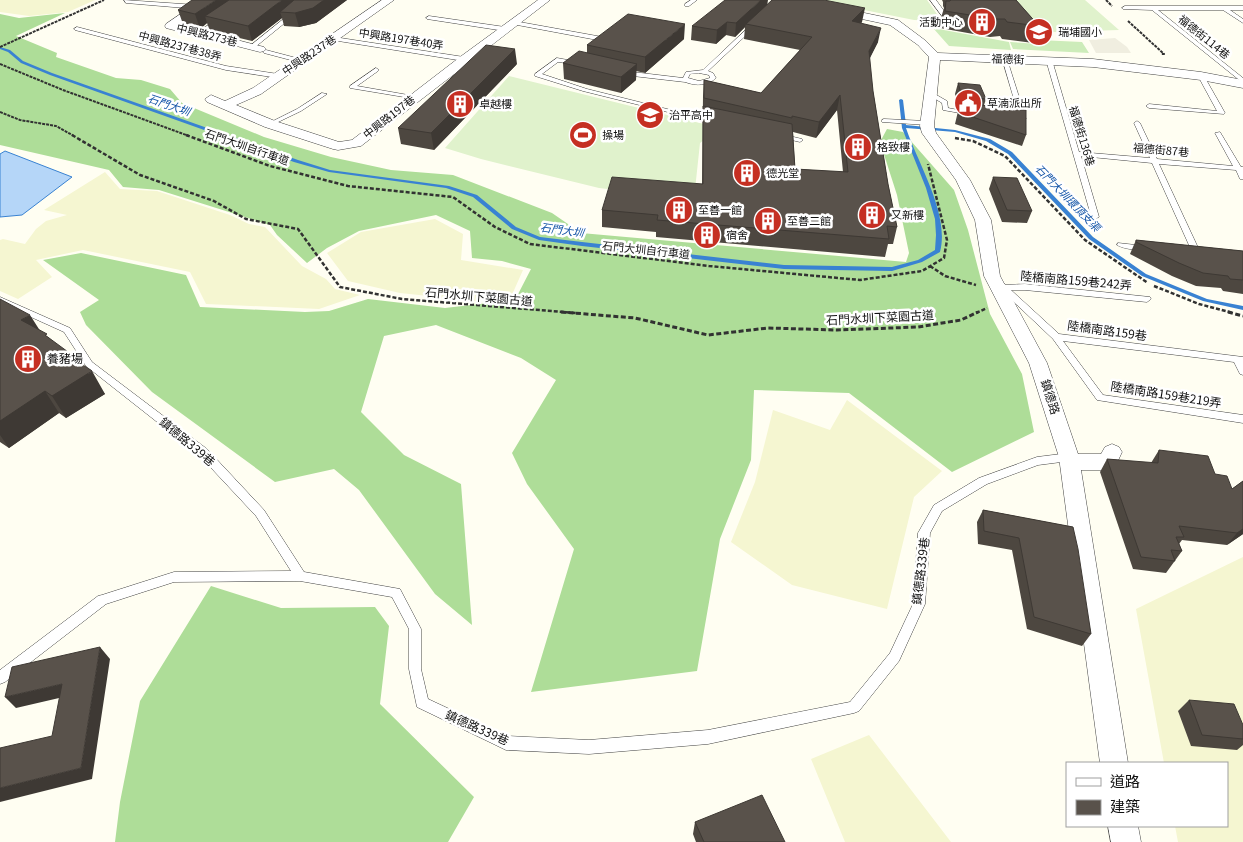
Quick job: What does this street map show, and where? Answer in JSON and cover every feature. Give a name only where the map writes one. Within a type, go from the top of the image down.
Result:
[{"type":"street","name":"中興路273巷","points":[[208,0],[170,26],[259,49]]},
{"type":"street","name":"中興路237巷","points":[[226,105],[257,91],[389,0]]},
{"type":"street","name":"中興路197巷","points":[[211,99],[270,124],[338,146],[356,143],[464,59],[545,0]]},
{"type":"street","points":[[783,1],[894,22],[922,43],[935,56],[925,128]]},
{"type":"street","name":"福德街","points":[[935,56],[1049,60],[1109,65],[1243,83]]},
{"type":"street","name":"鎮德路","points":[[925,128],[963,180],[983,220],[1000,289],[1038,363],[1070,459],[1114,762]]},
{"type":"street","points":[[1070,459],[1104,462],[1109,460],[1112,452]]},
{"type":"street","points":[[1123,827],[1126,842]]},
{"type":"lane","points":[[259,49],[310,0]]},
{"type":"lane","points":[[687,5],[694,0]]},
{"type":"lane","points":[[933,0],[944,15]]},
{"type":"lane","points":[[126,1],[198,7]]},
{"type":"lane","points":[[1125,8],[1243,8]]},
{"type":"lane","name":"福德街114巷","points":[[1153,8],[1243,83]]},
{"type":"lane","points":[[1224,8],[1243,22]]},
{"type":"lane","points":[[199,34],[223,17]]},
{"type":"lane","points":[[429,18],[510,26],[608,40]]},
{"type":"lane","points":[[704,72],[758,20]]},
{"type":"lane","name":"中興路237巷38弄","points":[[78,29],[226,68],[278,76]]},
{"type":"lane","name":"中興路197巷40弄","points":[[334,39],[464,59]]},
{"type":"lane","points":[[259,49],[302,61]]},
{"type":"lane","points":[[1004,58],[1023,119],[1014,118]]},
{"type":"lane","points":[[588,64],[557,60],[536,76],[723,124]]},
{"type":"lane","name":"福德街136巷","points":[[1049,60],[1095,217]]},
{"type":"lane","points":[[376,70],[352,87],[414,98]]},
{"type":"lane","points":[[616,71],[635,76],[687,80],[700,83],[711,80],[713,76],[704,72],[688,73],[685,77],[687,80]]},
{"type":"lane","points":[[1149,106],[1222,113],[1201,76]]},
{"type":"lane","points":[[270,124],[299,110],[324,94]]},
{"type":"lane","points":[[931,94],[945,102],[944,112],[980,115]]},
{"type":"lane","points":[[884,121],[925,128]]},
{"type":"lane","points":[[1136,124],[1197,254]]},
{"type":"lane","points":[[1218,133],[1241,169],[1243,176]]},
{"type":"lane","points":[[771,134],[800,140]]},
{"type":"lane","name":"福德街87巷","points":[[1077,154],[1241,169]]},
{"type":"lane","points":[[1121,245],[1150,248]]},
{"type":"lane","points":[[1188,252],[1206,254]]},
{"type":"lane","name":"陸橋南路159巷242弄","points":[[1000,289],[1025,287],[1147,299]]},
{"type":"lane","name":"陸橋南路159巷","points":[[1000,289],[1056,337],[1241,360]]},
{"type":"lane","name":"鎮德路339巷","points":[[0,300],[66,330],[89,364],[203,452],[260,513],[300,576],[396,593],[415,629],[415,670],[422,703],[506,743],[588,747],[708,737],[854,708],[895,657],[919,604],[924,533],[938,508],[983,481],[1037,461],[1070,459]]},
{"type":"lane","name":"陸橋南路159巷219弄","points":[[1056,337],[1100,398],[1243,419]]},
{"type":"lane","points":[[1241,360],[1243,372]]},
{"type":"lane","points":[[0,678],[102,600],[174,577],[300,576]]},
{"type":"path","points":[[0,47],[104,0]]},
{"type":"path","points":[[1106,0],[1114,8]]},
{"type":"path","points":[[1128,21],[1164,54],[1161,54]]},
{"type":"path","name":"石門大圳自行車道","points":[[0,64],[62,90],[270,166],[348,186],[453,197],[496,227],[530,244],[708,266],[860,280],[922,271],[930,266]]},
{"type":"path","name":"石門水圳下菜園古道","points":[[0,112],[20,120],[56,126],[140,175],[214,201],[246,219],[298,229],[340,287],[402,299],[635,318],[708,335],[768,328],[837,330],[918,327],[961,320],[1000,289]]},
{"type":"path","points":[[925,128],[920,136],[946,240],[944,258],[930,266],[945,276],[1000,289]]},
{"type":"green space","points":[[0,0],[95,0],[68,12],[29,16],[0,12]]},
{"type":"green space","points":[[814,0],[927,0],[942,21],[914,20]]},
{"type":"green space","points":[[997,0],[1085,0],[1119,30],[1026,33]]},
{"type":"green space","points":[[65,13],[16,36],[57,53],[56,57],[116,78],[141,80],[170,89],[182,103],[264,137],[331,157],[391,170],[453,175],[552,213],[581,233],[906,262],[909,253],[897,195],[880,142],[887,129],[903,132],[954,190],[968,230],[990,314],[1022,374],[1034,432],[952,472],[849,393],[754,390],[751,460],[720,539],[697,671],[531,692],[574,549],[527,484],[512,453],[556,380],[521,358],[436,325],[384,336],[361,412],[404,455],[461,484],[472,625],[435,594],[359,490],[334,469],[275,482],[152,392],[86,325],[80,312],[99,300],[43,260],[81,253],[186,275],[200,307],[305,312],[329,311],[368,299],[445,308],[515,300],[531,269],[502,261],[472,258],[470,231],[436,215],[359,231],[327,248],[307,263],[277,235],[270,225],[159,190],[123,187],[109,170],[0,145],[0,14],[19,18]]},
{"type":"green space","points":[[933,28],[1009,42],[1011,50],[949,46]]},
{"type":"green space","points":[[1039,40],[1082,42],[1089,53],[1013,49],[1010,42],[1039,44]]},
{"type":"green space","name":"操場","points":[[509,76],[720,128],[700,143],[694,199],[599,188],[481,159],[445,148]]},
{"type":"green space","points":[[105,172],[120,189],[157,191],[230,215],[249,224],[265,227],[302,266],[326,279],[335,289],[360,295],[319,309],[206,304],[190,272],[83,250],[36,260],[52,277],[18,299],[0,291],[0,240],[25,244],[36,229],[46,221],[67,215],[44,210]]},
{"type":"green space","points":[[435,219],[463,234],[461,260],[523,270],[511,297],[475,301],[400,293],[348,281],[327,253],[361,232]]},
{"type":"green space","points":[[847,400],[942,471],[914,497],[887,609],[792,585],[731,542],[755,482],[773,410],[830,430]]},
{"type":"green space","points":[[1243,557],[1243,842],[1178,842],[1175,827],[1228,827],[1228,762],[1164,762],[1136,609]]},
{"type":"green space","points":[[211,586],[281,608],[375,607],[389,626],[380,704],[474,797],[448,842],[115,842],[120,802],[140,701]]},
{"type":"green space","points":[[869,735],[951,842],[845,842],[811,759]]},
{"type":"shaded area","points":[[1115,38],[1127,47],[1131,53],[1096,53],[1089,40]]},
{"type":"water","points":[[5,151],[72,177],[22,215],[0,217],[0,154]]},
{"type":"building","points":[[192,0],[216,0],[195,14],[178,10]]},
{"type":"building","points":[[229,0],[282,0],[248,26],[205,16]]},
{"type":"building","points":[[294,0],[324,0],[313,8],[295,13],[280,12]]},
{"type":"building","points":[[725,0],[761,0],[736,23],[727,22],[717,30],[692,26]]},
{"type":"building","points":[[772,0],[824,0],[865,8],[852,21],[881,28],[869,51],[873,91],[897,227],[887,226],[889,239],[657,220],[658,215],[602,210],[612,177],[703,184],[703,106],[792,124],[795,169],[848,172],[840,95],[819,122],[792,116],[792,118],[704,98],[704,80],[761,93],[812,37],[746,24]]},
{"type":"building","points":[[1016,0],[1039,26],[1007,22],[1005,19],[945,11],[946,1]]},
{"type":"building","points":[[628,14],[685,24],[645,57],[587,45]]},
{"type":"building","points":[[486,45],[515,49],[431,133],[398,128]]},
{"type":"building","points":[[579,51],[637,64],[621,77],[563,63]]},
{"type":"building","points":[[958,83],[980,85],[986,99],[962,96]]},
{"type":"building","points":[[964,103],[988,106],[989,108],[1026,110],[1026,135],[958,112],[959,106],[965,106]]},
{"type":"building","points":[[993,177],[1017,178],[1032,211],[1007,210]]},
{"type":"building","points":[[1136,240],[1243,251],[1243,280],[1203,273],[1136,242]]},
{"type":"building","name":"養豬場","points":[[0,299],[30,315],[21,320],[47,334],[45,335],[92,371],[52,396],[45,391],[0,421]]},
{"type":"building","points":[[1159,450],[1208,456],[1215,474],[1227,476],[1232,489],[1243,481],[1243,529],[1237,533],[1179,526],[1184,537],[1176,537],[1182,551],[1171,550],[1175,561],[1141,557],[1107,459],[1158,463]]},
{"type":"building","points":[[983,510],[1073,527],[1091,634],[1034,617],[1019,538],[984,531]]},
{"type":"building","points":[[100,647],[81,768],[0,788],[0,748],[52,736],[62,684],[5,697],[12,667]]},
{"type":"building","points":[[1189,700],[1234,704],[1243,725],[1243,739],[1202,735]]},
{"type":"building","points":[[762,795],[785,842],[704,842],[695,822]]},
{"type":"waterway","name":"石門大圳","points":[[0,48],[9,51],[22,62],[51,74],[296,161],[329,171],[447,187],[475,196],[514,228],[539,238],[784,267],[892,269],[920,261],[938,251],[937,219],[928,188],[904,128],[901,100]]},
{"type":"waterway","name":"石門大圳環頂支渠","points":[[904,126],[955,131],[988,140],[1010,153],[1091,238],[1144,275],[1205,300],[1243,308]]},
{"type":"place","name":"活動中心","points":[[982,22]]},
{"type":"place","name":"瑞埔國小","points":[[1039,32]]},
{"type":"place","name":"草湳派出所","points":[[968,103]]},
{"type":"place","name":"卓越樓","points":[[460,104]]},
{"type":"place","name":"治平高中","points":[[650,115]]},
{"type":"place","name":"操場","points":[[583,135]]},
{"type":"place","name":"格致樓","points":[[858,147]]},
{"type":"place","name":"德光堂","points":[[747,173]]},
{"type":"place","name":"至善一館","points":[[679,210]]},
{"type":"place","name":"又新樓","points":[[872,215]]},
{"type":"place","name":"至善二館","points":[[768,221]]},
{"type":"place","name":"宿舍","points":[[707,235]]},
{"type":"place","name":"養豬場","points":[[28,359]]}]
